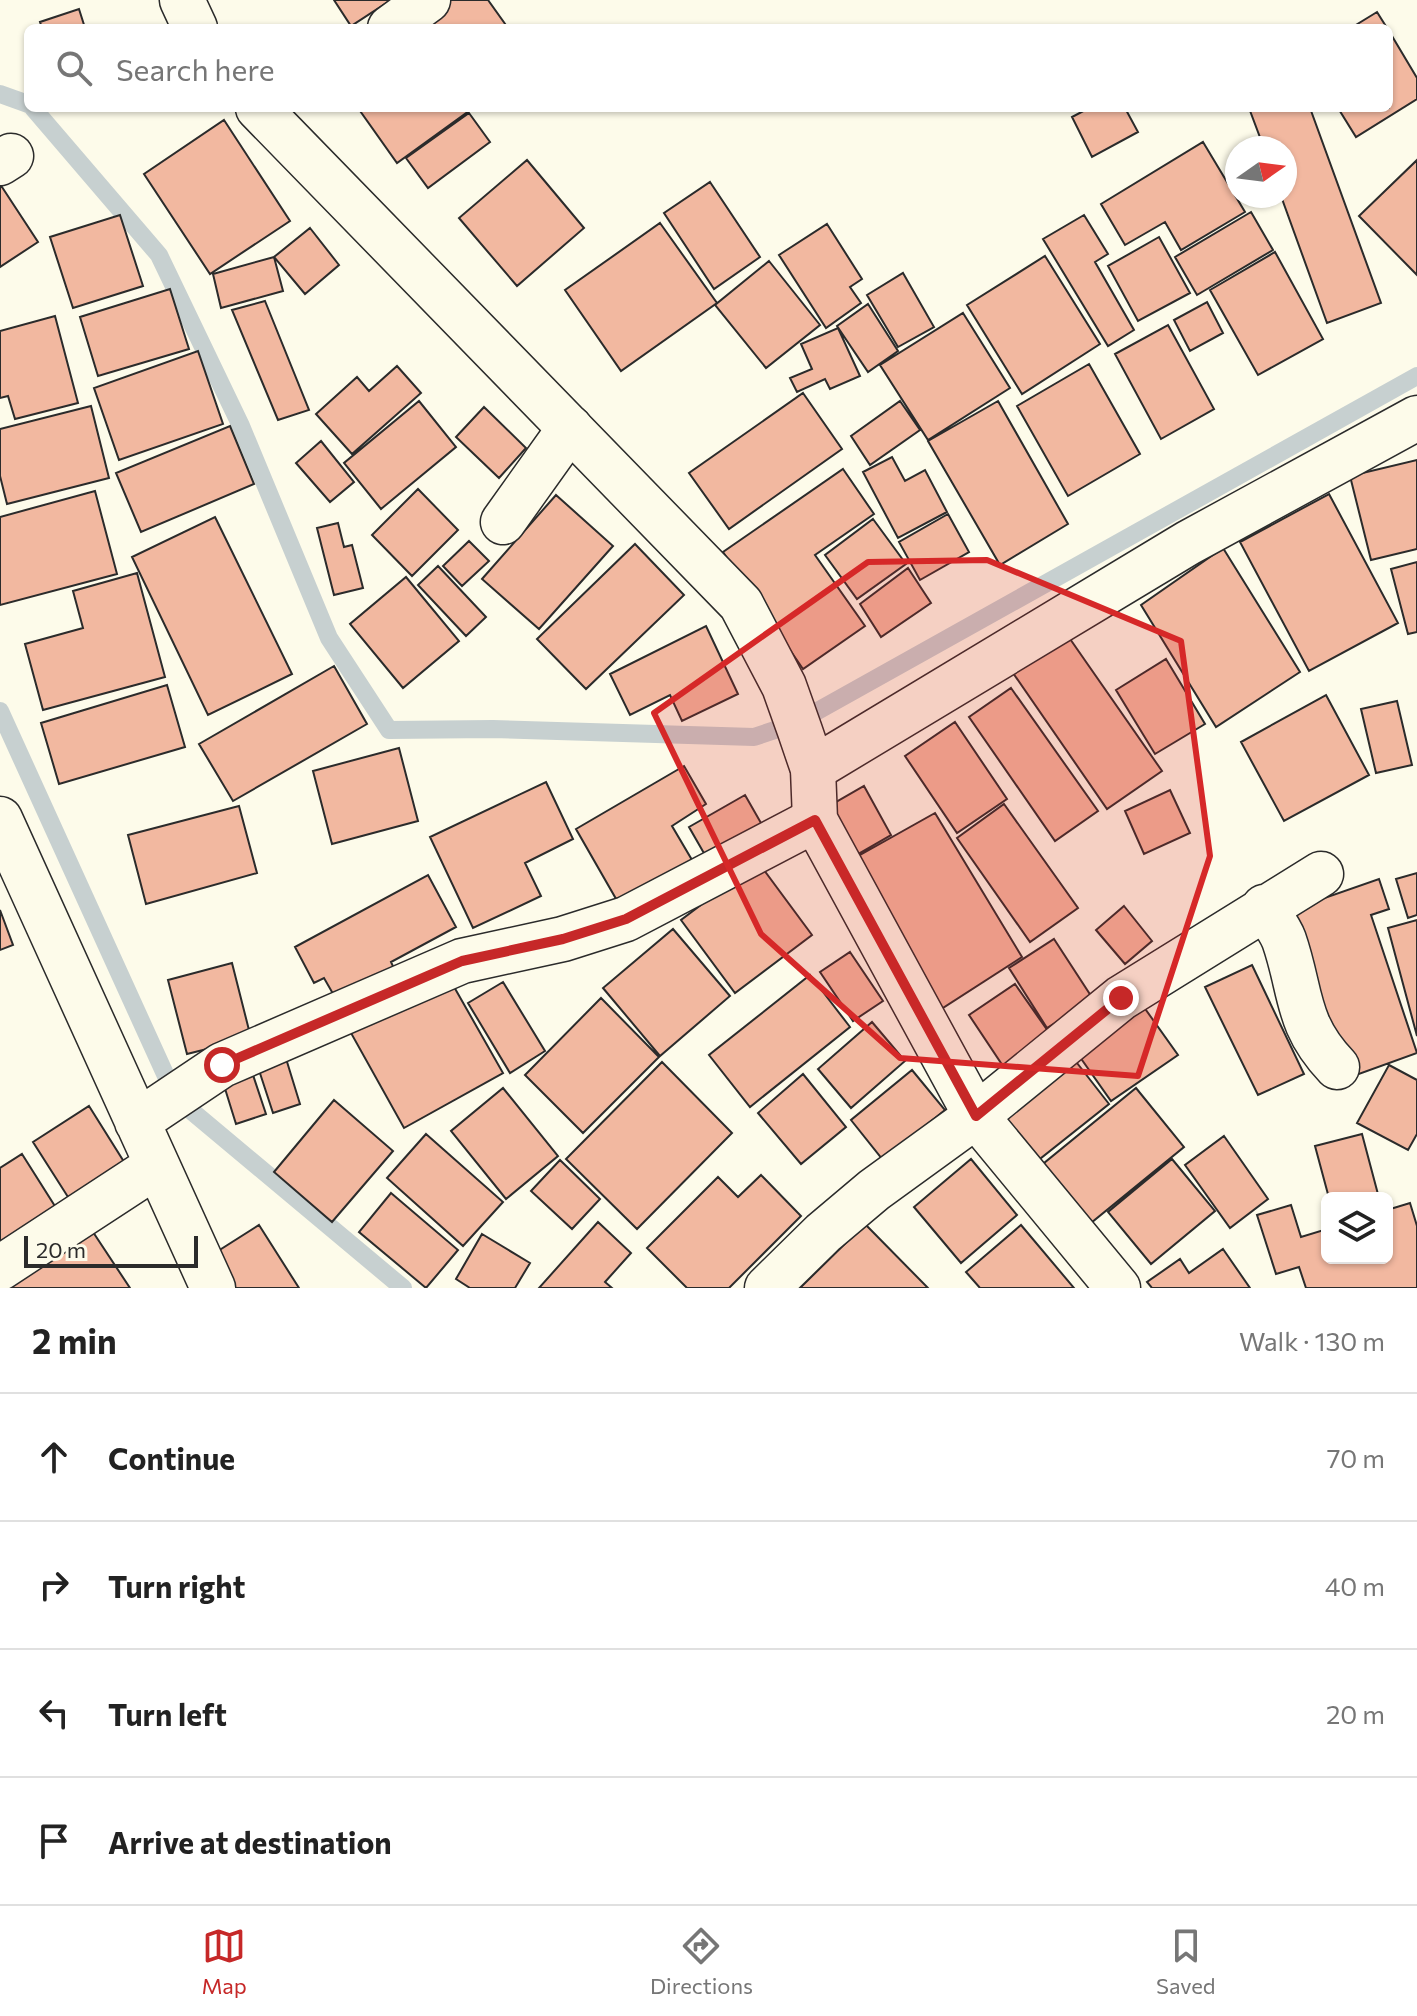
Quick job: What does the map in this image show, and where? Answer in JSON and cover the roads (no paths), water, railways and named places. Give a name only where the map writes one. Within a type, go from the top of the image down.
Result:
[{"type":"street","points":[[182,0],[193,24]]},
{"type":"street","points":[[395,24],[428,0]]},
{"type":"street","points":[[270,112],[741,604],[784,686],[807,750],[815,820],[976,1116],[1118,1288]]},
{"type":"street","points":[[807,750],[1417,418]]},
{"type":"street","points":[[503,522],[570,428]]},
{"type":"street","points":[[0,819],[151,1112],[156,1166],[213,1288]]},
{"type":"street","points":[[151,1112],[222,1065],[462,961],[563,939],[626,919],[815,820]]},
{"type":"street","points":[[767,1288],[823,1233],[864,1199],[976,1116],[1121,998],[1321,874]]},
{"type":"street","points":[[1264,907],[1283,938],[1298,1001],[1317,1046],[1337,1067]]},
{"type":"street","points":[[0,1268],[156,1166]]},
{"type":"waterway","points":[[0,94],[24,103]]},
{"type":"waterway","points":[[36,112],[159,255],[241,426],[329,638],[389,730],[493,729],[754,737],[796,723],[1417,376]]},
{"type":"waterway","points":[[0,711],[176,1098],[403,1288]]}]
